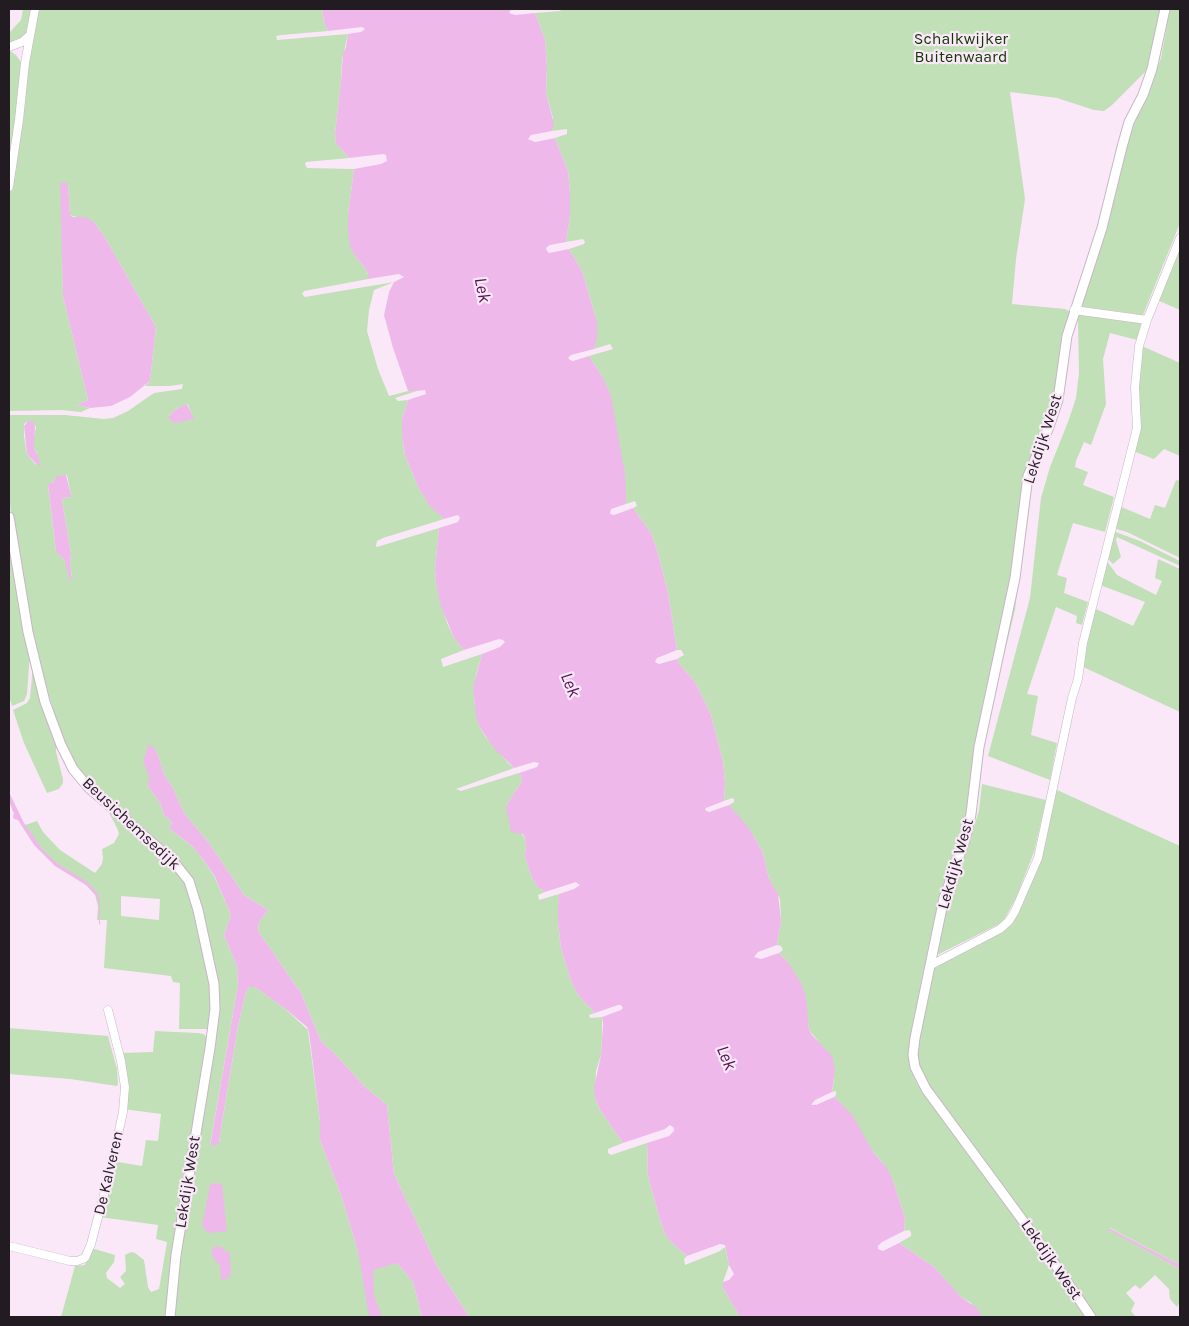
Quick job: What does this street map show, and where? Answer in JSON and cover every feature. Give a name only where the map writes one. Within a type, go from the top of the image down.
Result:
[{"type":"street","points":[[9,187],[25,63],[35,9]]},
{"type":"street","name":"Lekdijk West","points":[[1091,1317],[1057,1267],[926,1089],[919,1076],[914,1055],[915,1038],[944,898],[965,840],[971,814],[979,747],[1014,578],[1028,476],[1049,427],[1058,400],[1066,336],[1102,228],[1129,122],[1152,69],[1165,9]]},
{"type":"street","points":[[25,63],[13,51],[30,35]]},
{"type":"street","points":[[931,965],[1000,929],[1004,925],[1015,911],[1038,858],[1072,698],[1078,679],[1083,643],[1137,428],[1135,387],[1139,346],[1147,320],[1180,238]]},
{"type":"street","points":[[1074,310],[1147,320]]},
{"type":"street","name":"Beusichemsedijk","points":[[9,517],[28,632],[45,702],[61,745],[73,769],[88,787],[173,861],[190,881],[214,984],[214,1009],[210,1048]]},
{"type":"street","name":"De Kalveren","points":[[9,1246],[70,1261],[77,1261],[85,1258],[91,1244],[111,1168],[123,1112],[125,1087],[121,1061],[108,1010]]},
{"type":"street","name":"Lekdijk West","points":[[170,1317],[176,1255],[210,1048]]},
{"type":"green space","points":[[23,9],[33,9],[27,35],[9,46],[9,33],[21,20]]},
{"type":"green space","points":[[38,9],[322,9],[328,31],[276,36],[277,40],[348,34],[342,60],[335,133],[336,143],[349,158],[306,162],[305,164],[307,168],[354,169],[348,215],[348,233],[355,256],[368,273],[368,279],[304,291],[302,294],[305,297],[394,282],[374,290],[369,310],[367,331],[378,369],[389,396],[408,391],[417,391],[395,398],[398,401],[408,400],[402,420],[405,455],[424,497],[444,519],[383,538],[377,541],[376,546],[439,528],[435,569],[436,584],[447,623],[454,638],[464,650],[441,659],[443,667],[482,654],[476,675],[474,699],[479,726],[485,736],[514,768],[456,789],[461,791],[519,773],[521,776],[522,781],[506,806],[526,841],[525,857],[532,878],[538,887],[545,892],[538,895],[539,900],[559,894],[558,923],[561,948],[571,981],[578,995],[595,1013],[589,1015],[590,1018],[602,1017],[601,1055],[596,1071],[595,1097],[600,1110],[623,1143],[608,1149],[608,1153],[611,1155],[647,1143],[648,1176],[666,1236],[687,1256],[684,1259],[685,1265],[720,1251],[725,1247],[729,1265],[723,1282],[723,1288],[740,1317],[469,1317],[437,1266],[394,1174],[387,1105],[364,1086],[321,1041],[301,993],[258,931],[259,922],[268,910],[244,895],[209,843],[184,813],[174,790],[165,776],[156,750],[148,786],[160,803],[164,815],[172,822],[169,828],[192,846],[203,859],[215,878],[231,915],[224,935],[237,966],[238,985],[210,1145],[219,1143],[238,1026],[246,992],[249,987],[255,987],[283,1007],[308,1030],[320,1121],[320,1140],[341,1195],[358,1251],[397,1263],[413,1282],[422,1317],[175,1317],[179,1255],[218,1002],[193,884],[88,783],[80,774],[63,741],[33,643],[17,560],[9,496],[9,415],[65,415],[104,419],[113,418],[128,411],[154,393],[182,389],[183,384],[145,386],[150,381],[156,327],[94,222],[70,215],[68,183],[61,183],[63,296],[88,400],[77,405],[90,408],[81,412],[62,410],[9,411],[9,195],[29,52]],"holes":[[[188,404],[193,419],[174,422],[169,419],[169,416],[176,409]],[[28,421],[36,427],[33,442],[37,453],[36,465],[27,454],[24,424]],[[67,475],[71,497],[63,498],[62,500],[71,554],[72,578],[65,561],[56,551],[48,485]]]},
{"type":"green space","name":"Schalkwijker Buitenwaard","points":[[562,9],[1160,9],[1147,70],[1104,111],[1094,110],[1057,98],[1010,92],[1025,199],[1016,259],[1012,304],[1069,311],[1068,368],[1062,405],[1030,490],[1015,610],[983,741],[963,835],[940,894],[910,1041],[910,1068],[917,1084],[1033,1240],[1085,1317],[982,1317],[971,1303],[961,1297],[934,1267],[899,1243],[911,1236],[911,1232],[909,1230],[904,1231],[905,1218],[893,1181],[882,1162],[873,1152],[839,1101],[834,1097],[836,1091],[832,1092],[834,1079],[818,1041],[809,1030],[807,1015],[787,961],[779,953],[783,950],[781,946],[777,945],[781,920],[780,899],[769,879],[763,853],[754,837],[729,805],[734,802],[734,799],[724,801],[723,762],[711,715],[695,682],[677,659],[684,655],[681,650],[677,650],[668,593],[657,550],[651,533],[633,508],[637,506],[635,501],[626,504],[603,378],[589,356],[613,349],[610,344],[594,349],[597,330],[595,315],[582,271],[569,249],[585,242],[583,239],[566,242],[570,215],[568,171],[555,138],[567,134],[567,129],[552,131],[553,118],[546,93],[547,66],[545,40],[535,13],[560,11]]},
{"type":"green space","points":[[1170,9],[1180,9],[1180,223],[1143,315],[1084,307],[1081,306],[1110,213],[1129,136],[1161,58]]},
{"type":"green space","points":[[9,50],[16,55],[23,65],[9,173],[10,63]]},
{"type":"green space","points":[[1180,242],[1180,310],[1157,300]]},
{"type":"green space","points":[[1080,312],[1142,321],[1137,340],[1110,333],[1103,359],[1106,404],[1091,445],[1084,442],[1076,461],[1075,467],[1088,472],[1083,485],[1114,497],[1105,532],[1073,523],[1057,575],[1067,578],[1064,593],[1088,602],[1082,625],[1076,623],[1077,616],[1056,607],[1027,694],[1038,696],[1031,735],[1057,743],[1050,780],[988,756],[1030,598],[1041,498],[1050,467],[1076,398],[1079,373],[1078,319]]},
{"type":"green space","points":[[1142,346],[1180,363],[1180,456],[1164,449],[1154,459],[1133,451],[1140,422],[1138,387]]},
{"type":"green space","points":[[1176,480],[1180,481],[1180,558],[1127,532],[1113,528],[1119,506],[1150,519],[1155,505],[1165,508]]},
{"type":"green space","points":[[9,530],[30,653],[27,694],[24,701],[12,706],[9,696]]},
{"type":"green space","points":[[1113,531],[1140,541],[1180,561],[1180,566],[1117,537],[1116,540],[1121,557],[1113,564],[1107,558]]},
{"type":"green space","points":[[1158,559],[1180,569],[1180,712],[1081,666],[1094,608],[1133,626],[1145,602],[1100,585],[1106,560],[1117,575],[1156,595],[1162,581],[1155,578]]},
{"type":"green space","points":[[33,665],[56,739],[56,752],[63,779],[59,789],[47,793],[24,743],[13,710],[27,703],[30,698]]},
{"type":"green space","points":[[982,784],[1046,800],[1034,852],[1016,898],[1001,923],[939,954],[936,953],[947,900],[979,810]]},
{"type":"green space","points":[[1055,789],[1180,846],[1180,1265],[1109,1229],[1180,1269],[1180,1302],[1177,1307],[1170,1299],[1169,1289],[1155,1275],[1140,1289],[1135,1285],[1126,1293],[1135,1303],[1131,1311],[1136,1317],[1094,1317],[929,1089],[918,1071],[916,1046],[935,967],[1003,929],[1023,899]]},
{"type":"green space","points":[[106,807],[174,866],[189,890],[210,977],[212,1002],[207,1029],[179,1029],[180,983],[173,982],[171,976],[104,968],[107,920],[97,920],[98,907],[95,894],[89,887],[47,858],[22,826],[37,821],[43,832],[60,850],[95,873],[102,864],[102,849],[114,843],[119,834]],"holes":[[[121,896],[160,899],[159,920],[121,916]]]},
{"type":"green space","points":[[9,1028],[108,1036],[117,1069],[117,1086],[70,1079],[9,1074]]},
{"type":"green space","points":[[155,1031],[204,1034],[208,1040],[167,1317],[61,1317],[75,1266],[85,1265],[91,1248],[115,1255],[114,1262],[106,1273],[107,1278],[120,1288],[125,1284],[120,1277],[126,1271],[125,1255],[131,1252],[144,1260],[148,1287],[151,1292],[159,1289],[167,1242],[156,1239],[158,1225],[100,1217],[112,1161],[142,1166],[146,1140],[158,1141],[161,1114],[123,1109],[120,1053],[153,1052]]},
{"type":"water","name":"Lek","points":[[322,9],[527,9],[511,10],[509,13],[515,15],[535,13],[545,40],[547,66],[546,93],[554,124],[552,131],[531,135],[528,139],[535,142],[555,138],[568,171],[570,192],[570,215],[566,242],[550,245],[546,248],[549,253],[569,249],[582,271],[597,322],[597,338],[594,349],[571,355],[568,358],[573,361],[589,356],[603,378],[611,396],[625,474],[626,504],[611,509],[610,514],[614,515],[633,508],[651,533],[657,550],[668,593],[677,650],[657,658],[655,662],[659,664],[677,659],[695,682],[711,715],[723,762],[724,801],[705,810],[709,812],[729,805],[749,828],[763,853],[769,879],[778,894],[781,920],[777,945],[758,952],[754,957],[761,959],[779,953],[787,961],[801,983],[806,997],[809,1030],[832,1056],[835,1069],[832,1092],[815,1100],[811,1105],[816,1105],[834,1097],[839,1101],[853,1116],[873,1152],[887,1168],[893,1181],[905,1218],[904,1231],[882,1242],[878,1249],[883,1251],[899,1243],[934,1267],[961,1297],[977,1308],[982,1317],[740,1317],[723,1288],[723,1282],[729,1280],[734,1274],[729,1265],[725,1245],[720,1244],[687,1256],[666,1236],[660,1220],[648,1176],[647,1143],[669,1136],[674,1131],[674,1128],[670,1125],[665,1129],[623,1143],[600,1110],[594,1088],[601,1055],[602,1017],[623,1008],[621,1005],[618,1005],[595,1013],[578,995],[571,981],[561,948],[558,905],[559,894],[580,885],[576,882],[545,892],[538,887],[532,878],[525,857],[526,841],[523,834],[511,832],[506,806],[522,781],[519,773],[537,767],[539,763],[534,762],[514,768],[493,747],[479,726],[473,688],[482,654],[500,647],[505,642],[499,639],[464,650],[454,638],[441,606],[435,569],[439,528],[458,522],[460,518],[458,515],[444,519],[429,505],[418,487],[405,455],[402,420],[408,400],[426,394],[425,390],[408,391],[384,315],[389,292],[394,282],[404,277],[399,274],[368,279],[368,273],[350,246],[348,233],[348,215],[354,169],[381,164],[387,161],[386,155],[349,158],[336,143],[335,133],[343,53],[348,34],[361,32],[365,29],[362,27],[328,31]]},
{"type":"water","points":[[60,183],[68,183],[70,215],[73,217],[85,217],[94,222],[156,327],[150,381],[130,397],[111,406],[90,408],[77,405],[88,400],[63,296]]},
{"type":"water","points":[[187,404],[194,419],[174,423],[169,419],[169,416],[176,409]]},
{"type":"water","points":[[28,421],[32,421],[35,425],[34,448],[40,464],[38,466],[27,454],[24,426]]},
{"type":"water","points":[[66,475],[71,497],[63,498],[62,500],[71,554],[71,580],[65,561],[56,551],[48,484],[54,482],[56,476]]},
{"type":"water","points":[[149,744],[156,750],[165,776],[174,790],[184,813],[209,843],[244,895],[268,910],[259,922],[258,931],[301,993],[321,1041],[364,1086],[387,1105],[394,1174],[437,1266],[469,1317],[422,1317],[413,1282],[397,1263],[373,1270],[374,1295],[382,1317],[369,1317],[358,1251],[341,1195],[320,1140],[320,1121],[309,1032],[307,1027],[283,1007],[255,987],[249,987],[246,992],[238,1026],[219,1144],[210,1146],[238,985],[237,966],[224,935],[231,915],[215,877],[192,846],[169,828],[172,822],[164,815],[160,803],[148,786],[149,777],[143,761]]},
{"type":"water","points":[[9,792],[24,823],[42,849],[58,864],[87,882],[98,894],[100,899],[99,925],[99,902],[96,896],[86,885],[55,866],[34,845],[18,820],[14,819],[9,801]]},
{"type":"water","points":[[213,1183],[222,1184],[227,1231],[208,1233],[202,1226],[210,1185]]},
{"type":"water","points":[[1109,1228],[1180,1265],[1180,1269],[1109,1230]]},
{"type":"water","points":[[216,1246],[222,1247],[226,1252],[229,1251],[231,1274],[227,1279],[221,1280],[220,1266],[212,1256],[212,1249]]}]
